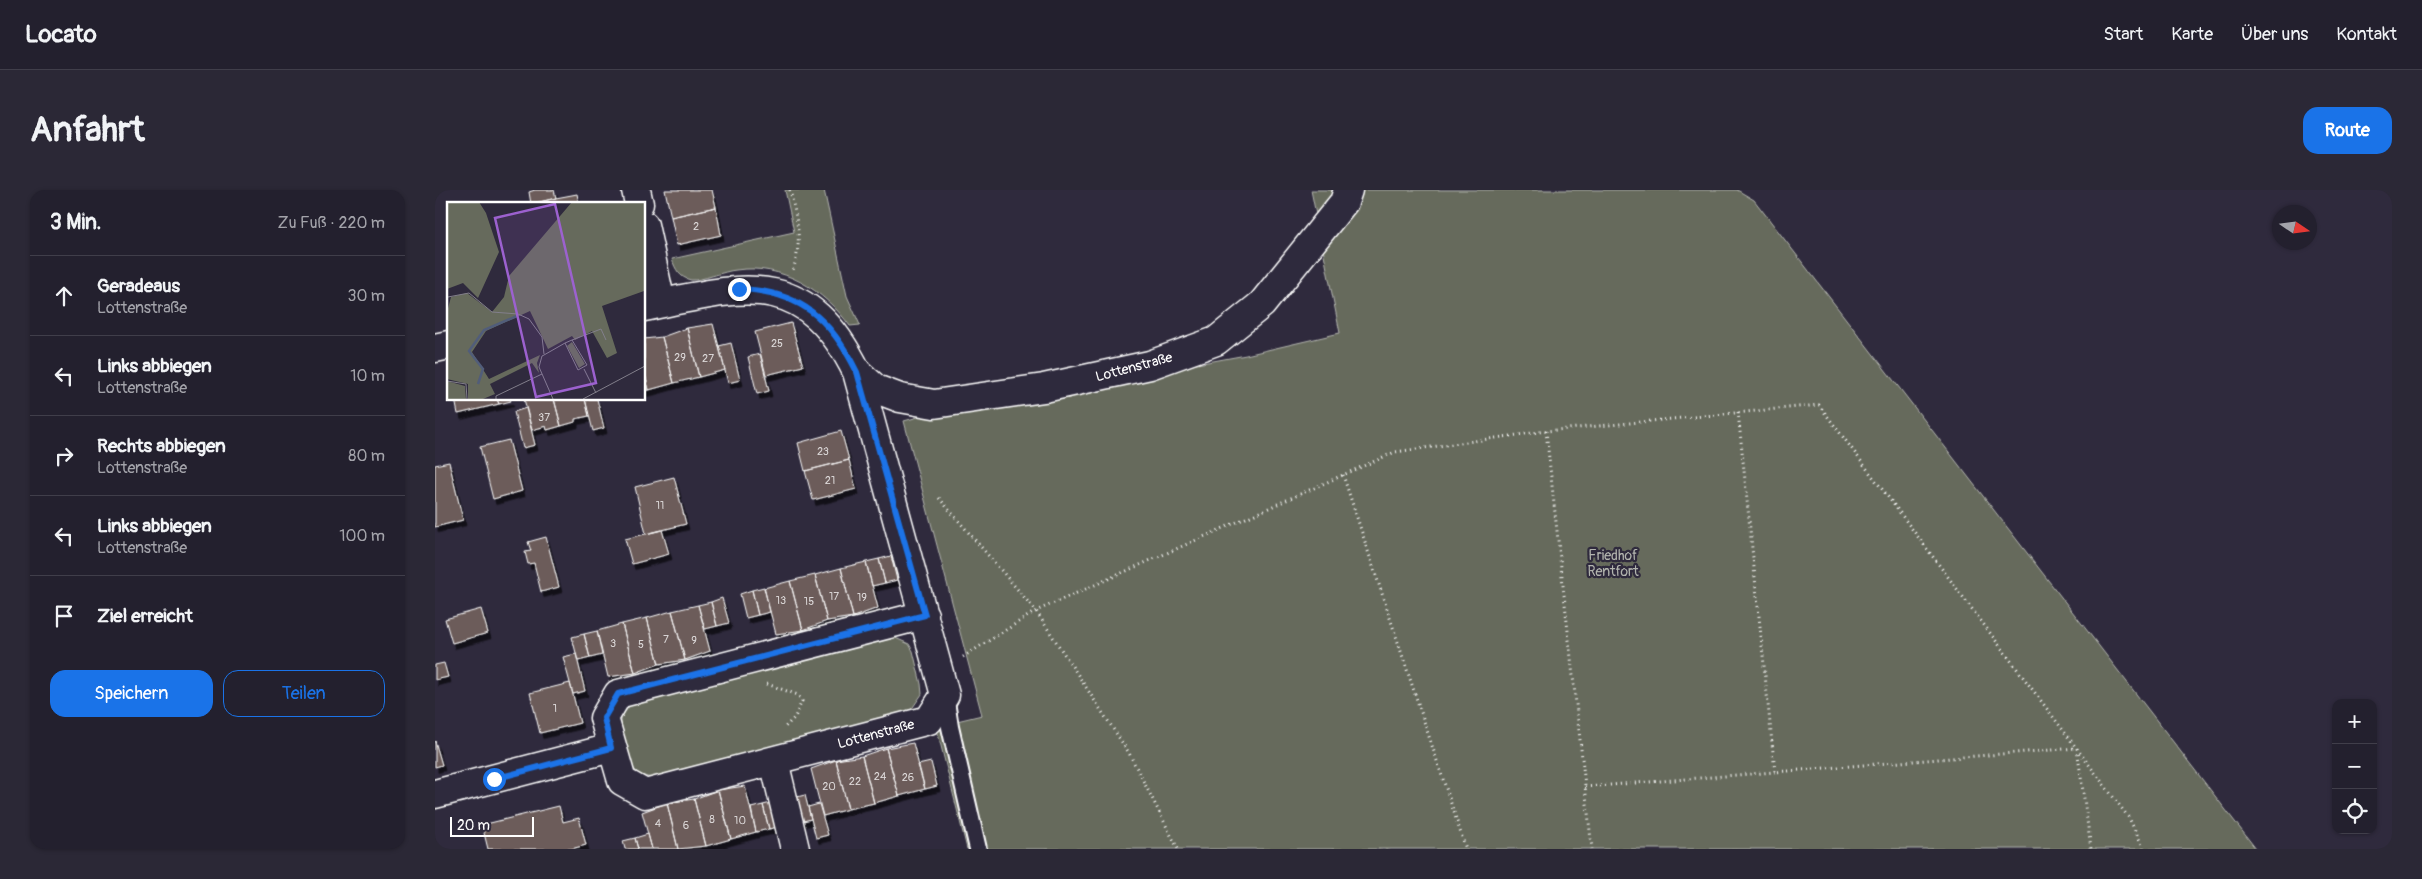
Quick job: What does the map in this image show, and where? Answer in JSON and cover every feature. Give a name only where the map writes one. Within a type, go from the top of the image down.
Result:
[{"type":"street","name":"Lottenstraße","points":[[857,372],[876,389],[900,398],[934,404],[1044,388],[1150,365],[1216,341],[1262,304],[1344,202],[1348,190]]},
{"type":"street","points":[[645,235],[652,305]]},
{"type":"street","name":"Lottenstraße","points":[[652,305],[739,289],[756,290],[785,296],[810,309],[831,328],[857,372],[925,615],[945,695],[929,720],[645,794],[621,781],[604,718],[618,694],[925,615]]},
{"type":"street","points":[[435,794],[611,748]]},
{"type":"street","points":[[773,760],[795,849]]},
{"type":"lane","points":[[945,695],[950,727],[978,849]]},
{"type":"path","points":[[785,296],[799,251],[798,226],[790,190]]},
{"type":"path","points":[[937,664],[966,656],[1036,611],[1395,452],[1546,432],[1819,404],[2129,818],[2144,849]]},
{"type":"path","points":[[1738,412],[1775,772]]},
{"type":"path","points":[[1546,432],[1592,849]]},
{"type":"path","points":[[1343,476],[1466,849]]},
{"type":"path","points":[[939,498],[1036,611],[1129,752],[1177,849]]},
{"type":"path","points":[[756,659],[768,685],[798,695],[802,700],[795,717],[771,740],[773,760]]},
{"type":"path","points":[[1585,787],[2077,748]]},
{"type":"path","points":[[2077,748],[2091,849]]},
{"type":"green space","points":[[785,190],[824,190],[847,296],[860,325],[850,326],[828,301],[801,282],[785,275],[753,269],[731,271],[691,280],[676,270],[672,259],[794,232]]},
{"type":"green space","name":"Friedhof Rentfort","points":[[1311,190],[1737,190],[1754,200],[2256,849],[967,849],[936,726],[982,715],[904,421],[936,412],[1246,355],[1340,333]]},
{"type":"green space","points":[[893,637],[909,644],[913,651],[922,694],[911,710],[653,778],[637,772],[632,766],[625,747],[621,721],[632,704]]},
{"type":"building","points":[[535,190],[554,190],[556,198],[531,202],[529,192]]},
{"type":"building","points":[[665,190],[712,190],[716,207],[671,217]]},
{"type":"building","points":[[577,194],[579,202],[540,202]]},
{"type":"building","points":[[716,207],[721,235],[677,245],[671,217]]},
{"type":"building","points":[[791,323],[803,366],[766,375],[755,332]]},
{"type":"building","points":[[713,324],[725,370],[699,377],[687,328]]},
{"type":"building","points":[[687,328],[699,377],[674,383],[662,337]]},
{"type":"building","points":[[662,337],[674,383],[649,390],[645,375],[645,339]]},
{"type":"building","points":[[731,343],[740,380],[728,383],[719,346]]},
{"type":"building","points":[[760,354],[769,391],[757,394],[748,357]]},
{"type":"building","points":[[645,375],[649,390],[645,391]]},
{"type":"building","points":[[455,400],[497,400],[499,404],[458,414]]},
{"type":"building","points":[[497,400],[511,401],[499,404]]},
{"type":"building","points":[[524,400],[554,400],[561,426],[547,430],[546,426],[532,430]]},
{"type":"building","points":[[554,400],[585,400],[589,416],[575,419],[575,422],[561,426]]},
{"type":"building","points":[[585,400],[597,400],[604,428],[593,431]]},
{"type":"building","points":[[526,408],[535,445],[523,448],[514,412]]},
{"type":"building","points":[[841,431],[849,460],[805,471],[798,443]]},
{"type":"building","points":[[509,440],[522,491],[493,499],[480,447]]},
{"type":"building","points":[[849,460],[856,489],[813,500],[805,471]]},
{"type":"building","points":[[449,462],[463,520],[435,527],[435,465]]},
{"type":"building","points":[[674,477],[686,524],[646,534],[635,487]]},
{"type":"building","points":[[662,530],[669,554],[632,564],[625,539]]},
{"type":"building","points":[[546,537],[559,587],[541,592],[534,563],[528,564],[525,552],[531,551],[528,542]]},
{"type":"building","points":[[891,556],[897,580],[885,583],[879,559]]},
{"type":"building","points":[[879,559],[885,583],[872,586],[866,562]]},
{"type":"building","points":[[866,562],[878,608],[853,617],[841,568]]},
{"type":"building","points":[[841,568],[853,617],[827,621],[815,575]]},
{"type":"building","points":[[815,575],[827,621],[803,630],[790,581]]},
{"type":"building","points":[[790,581],[803,630],[776,634],[764,588]]},
{"type":"building","points":[[764,587],[770,612],[758,615],[752,590]]},
{"type":"building","points":[[752,590],[758,615],[746,618],[740,594]]},
{"type":"building","points":[[722,598],[729,623],[717,626],[711,602]]},
{"type":"building","points":[[711,602],[717,626],[705,629],[698,605]]},
{"type":"building","points":[[698,605],[710,651],[685,660],[672,611]]},
{"type":"building","points":[[481,609],[488,633],[452,643],[445,619]]},
{"type":"building","points":[[672,611],[685,660],[659,664],[647,618]]},
{"type":"building","points":[[647,618],[659,664],[635,673],[622,624]]},
{"type":"building","points":[[622,624],[635,673],[608,677],[597,631]]},
{"type":"building","points":[[597,631],[602,655],[590,658],[584,634]]},
{"type":"building","points":[[584,634],[590,658],[578,661],[572,637]]},
{"type":"building","points":[[576,654],[585,691],[573,694],[563,657]]},
{"type":"building","points":[[444,663],[448,677],[435,680],[435,665]]},
{"type":"building","points":[[570,683],[580,723],[540,733],[530,693]]},
{"type":"building","points":[[435,741],[442,765],[435,767]]},
{"type":"building","points":[[913,743],[925,789],[899,796],[886,748]]},
{"type":"building","points":[[886,748],[899,796],[874,803],[862,756]]},
{"type":"building","points":[[862,756],[874,803],[848,809],[836,760]]},
{"type":"building","points":[[836,760],[848,809],[823,816],[811,769]]},
{"type":"building","points":[[931,762],[937,786],[925,789],[918,765]]},
{"type":"building","points":[[745,786],[756,832],[731,839],[718,790]]},
{"type":"building","points":[[718,790],[731,839],[706,846],[694,799]]},
{"type":"building","points":[[805,795],[811,819],[799,822],[793,798]]},
{"type":"building","points":[[694,799],[706,846],[678,849],[667,803]]},
{"type":"building","points":[[775,802],[781,826],[769,829],[763,805]]},
{"type":"building","points":[[667,803],[678,849],[652,849],[642,812]]},
{"type":"building","points":[[819,804],[828,835],[816,838],[808,807]]},
{"type":"building","points":[[763,805],[769,829],[756,832],[751,808]]},
{"type":"building","points":[[559,806],[563,822],[579,818],[586,845],[571,849],[488,849],[482,825]]},
{"type":"building","points":[[648,834],[652,849],[638,849],[635,838]]},
{"type":"building","points":[[635,838],[638,849],[625,849],[623,841]]},
{"type":"route","points":[[494,779],[611,748],[604,718],[618,694],[925,615],[857,372],[846,351],[831,328],[810,309],[785,296],[756,290],[739,289]]}]
